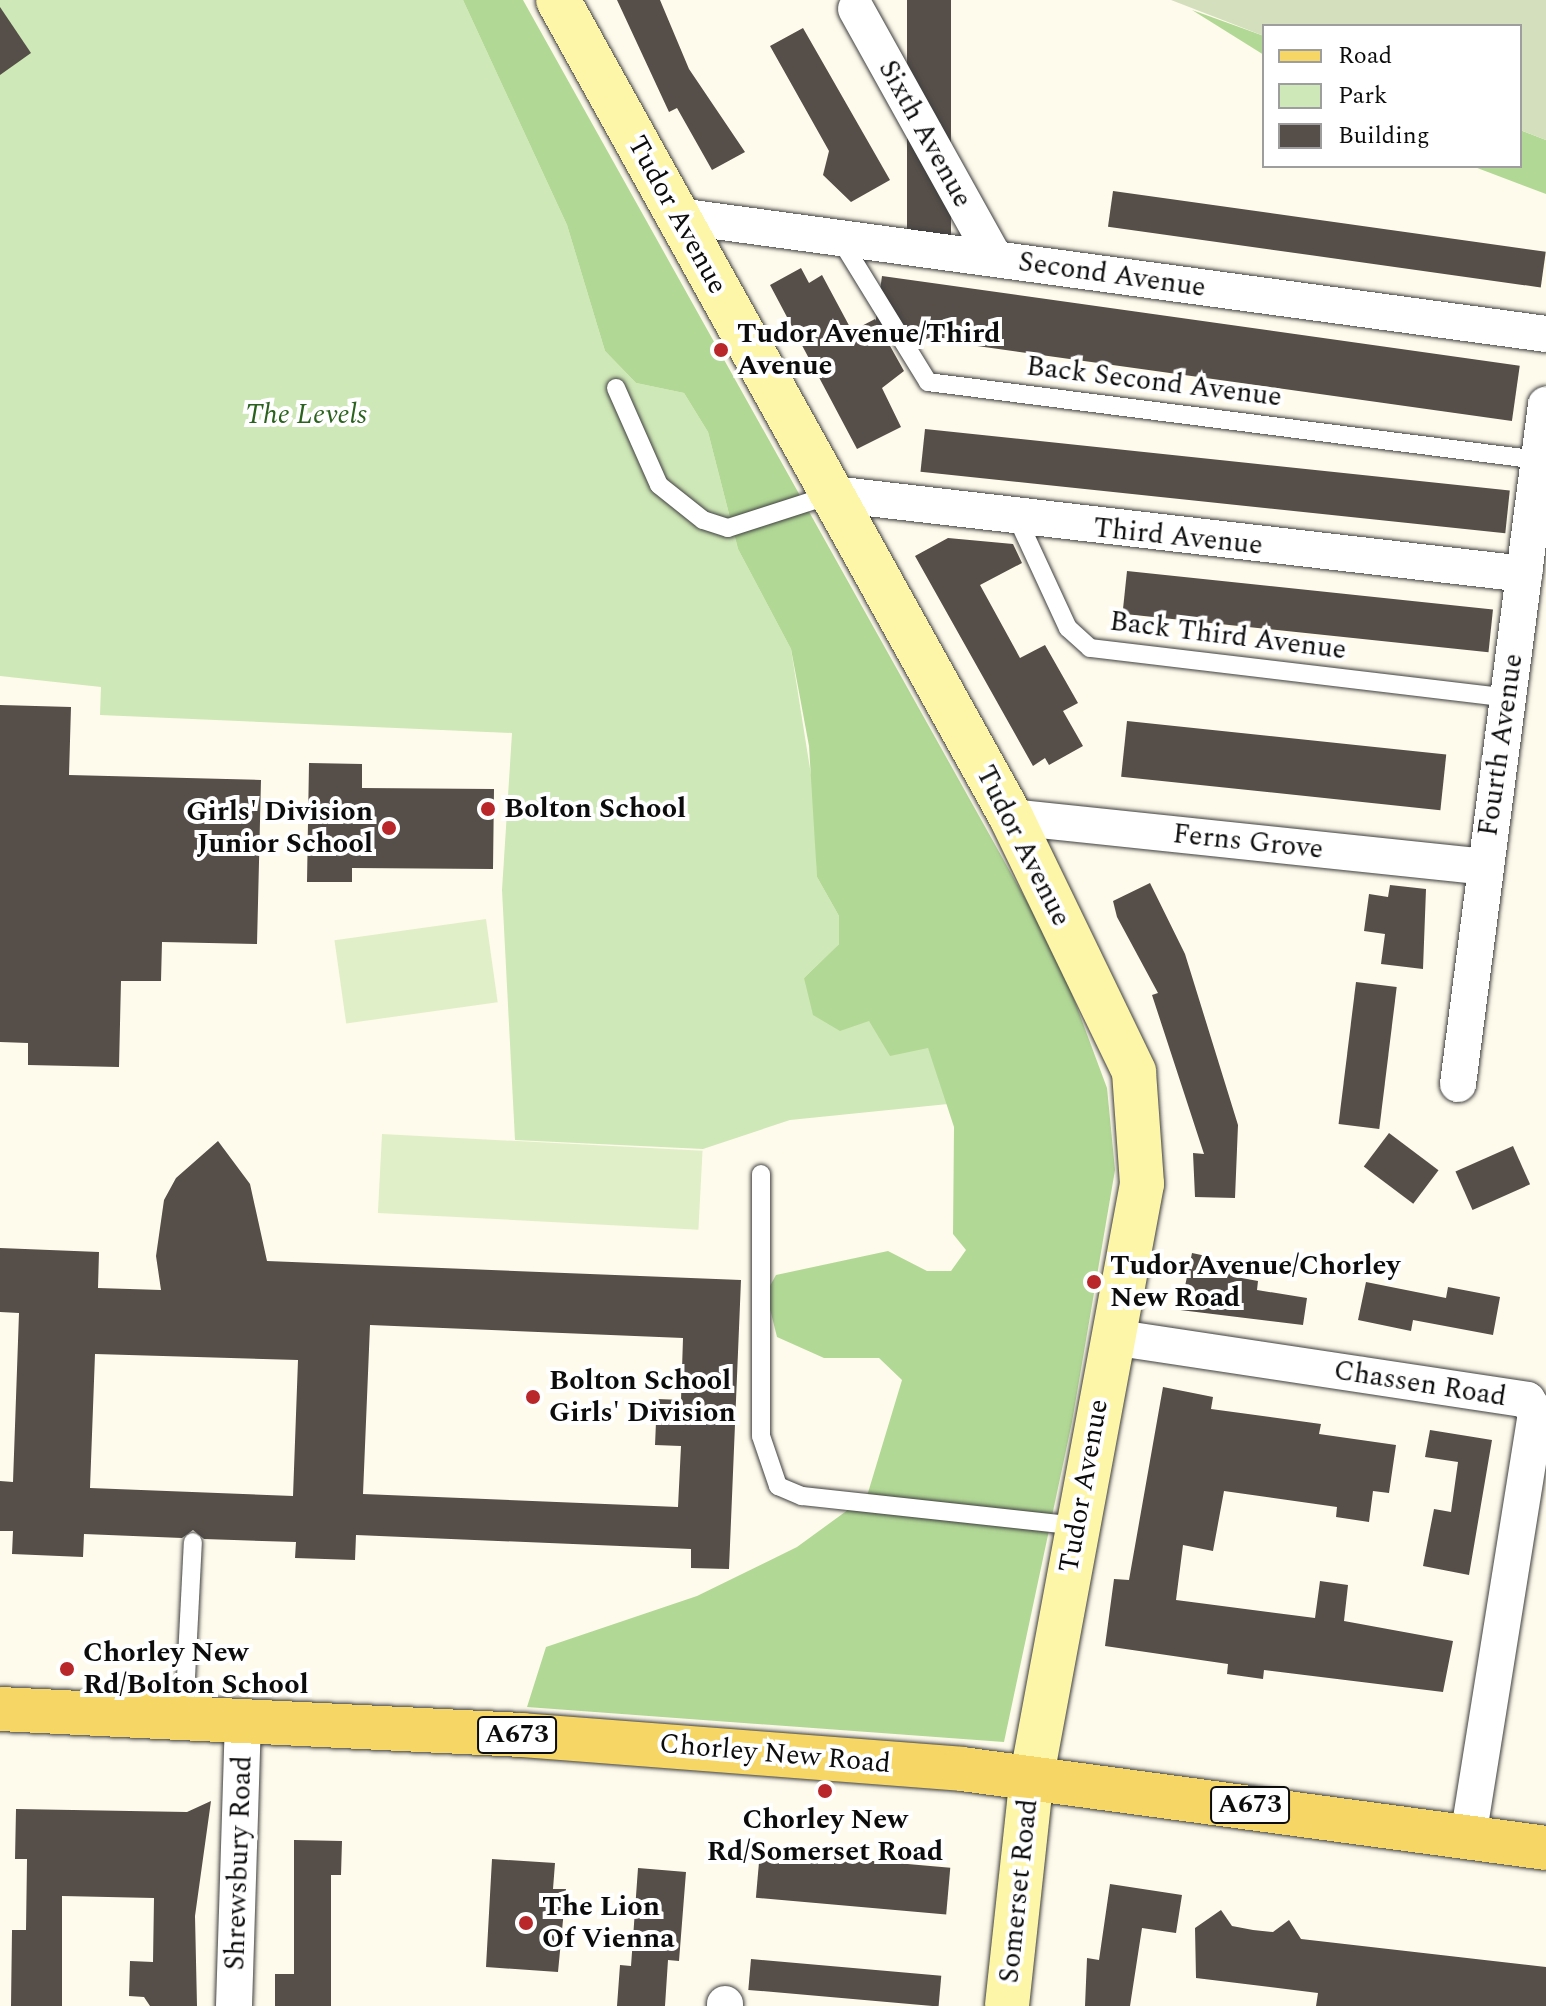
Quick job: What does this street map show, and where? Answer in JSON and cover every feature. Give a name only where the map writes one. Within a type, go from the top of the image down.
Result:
[{"type":"main road","name":"Tudor Avenue","points":[[558,0],[1011,817],[1134,1072],[1142,1184],[1032,1775]]},
{"type":"main road","name":"Chorley New Road","points":[[0,1709],[243,1720],[1032,1775],[1546,1848]]},
{"type":"main road","name":"Somerset Road","points":[[1007,2006],[1032,1775]]},
{"type":"street","name":"Sixth Avenue","points":[[856,9],[995,259]]},
{"type":"street","name":"Second Avenue","points":[[678,216],[1546,334]]},
{"type":"street","name":"Fourth Avenue","points":[[1458,1084],[1507,698],[1532,620],[1524,574],[1546,405]]},
{"type":"street","name":"Third Avenue","points":[[833,494],[1018,520],[1524,574]]},
{"type":"street","name":"Ferns Grove","points":[[1011,817],[1484,867]]},
{"type":"street","name":"Chassen Road","points":[[1112,1337],[1527,1400],[1536,1413],[1468,1836]]},
{"type":"street","name":"Shrewsbury Road","points":[[234,2006],[243,1720]]},
{"type":"lane","name":"Back Second Avenue","points":[[840,239],[928,382],[1539,460]]},
{"type":"lane","points":[[616,388],[659,485],[703,520],[728,528],[833,494]]},
{"type":"lane","name":"Back Third Avenue","points":[[1018,520],[1068,628],[1090,648],[1507,698]]},
{"type":"lane","points":[[761,1174],[761,1436],[778,1486],[802,1496],[1077,1526]]},
{"type":"lane","points":[[184,1717],[193,1542]]},
{"type":"green space","name":"The Levels","points":[[0,0],[463,0],[567,225],[605,351],[636,383],[684,393],[708,432],[738,549],[791,649],[815,800],[817,877],[839,916],[839,944],[804,978],[869,1021],[928,1047],[948,1104],[790,1120],[703,1149],[515,1140],[502,890],[512,733],[100,715],[101,687],[0,676]]},
{"type":"green space","points":[[463,0],[523,0],[1059,959],[1107,1088],[1115,1170],[1072,1422],[1004,1742],[527,1707],[546,1647],[697,1596],[797,1547],[867,1496],[902,1380],[879,1358],[824,1358],[777,1337],[766,1293],[776,1275],[888,1251],[927,1271],[951,1271],[966,1250],[953,1234],[954,1127],[928,1048],[890,1056],[869,1021],[840,1031],[813,1015],[804,978],[839,944],[839,916],[817,877],[809,746],[791,649],[738,549],[708,432],[684,393],[636,383],[605,351],[567,225]]},
{"type":"green space","points":[[1171,0],[1546,0],[1546,140],[1522,131],[1522,24],[1262,24],[1262,35]]},
{"type":"green space","points":[[1192,10],[1262,35],[1262,54]]},
{"type":"green space","points":[[1522,131],[1546,140],[1546,194],[1477,168],[1522,168]]},
{"type":"green space","points":[[486,919],[498,1002],[346,1023],[334,940]]},
{"type":"green space","points":[[382,1134],[703,1151],[698,1230],[378,1213]]},
{"type":"building","points":[[617,0],[660,0],[689,69],[745,152],[712,170],[677,108],[669,112]]},
{"type":"building","points":[[907,0],[951,0],[951,255],[907,255]]},
{"type":"building","points":[[0,7],[31,53],[0,75]]},
{"type":"building","points":[[803,28],[890,180],[851,202],[823,175],[829,151],[770,46]]},
{"type":"building","points":[[1113,191],[1546,252],[1541,287],[1108,227]]},
{"type":"building","points":[[801,268],[809,283],[822,275],[852,331],[875,319],[904,371],[882,388],[901,427],[857,449],[770,285]]},
{"type":"building","points":[[882,276],[1520,366],[1512,421],[874,331]]},
{"type":"building","points":[[925,429],[1510,490],[1505,533],[921,472]]},
{"type":"building","points":[[948,538],[1013,544],[1022,563],[980,585],[1020,658],[1045,645],[1078,703],[1063,711],[1083,746],[1049,765],[1045,758],[1033,766],[915,556]]},
{"type":"building","points":[[1127,571],[1493,609],[1488,652],[1123,614]]},
{"type":"building","points":[[0,705],[71,707],[69,775],[261,780],[257,944],[162,942],[161,981],[121,981],[119,1067],[28,1065],[28,1043],[0,1042]]},
{"type":"building","points":[[1127,721],[1446,755],[1440,810],[1121,777]]},
{"type":"building","name":"Girls' Division Junior School","points":[[309,763],[362,764],[362,788],[494,789],[493,869],[352,868],[352,882],[307,882]]},
{"type":"building","points":[[1150,883],[1185,954],[1238,1125],[1235,1198],[1195,1197],[1193,1153],[1204,1154],[1152,995],[1158,993],[1117,917],[1113,901]]},
{"type":"building","points":[[1390,885],[1426,889],[1423,969],[1381,964],[1385,934],[1364,931],[1369,894],[1388,897]]},
{"type":"building","points":[[1356,982],[1397,987],[1379,1129],[1339,1124]]},
{"type":"building","points":[[1389,1133],[1439,1170],[1413,1204],[1364,1167]]},
{"type":"building","points":[[218,1141],[250,1184],[267,1261],[741,1280],[729,1569],[691,1568],[691,1549],[356,1535],[355,1560],[295,1558],[296,1542],[204,1539],[193,1530],[182,1538],[84,1534],[83,1557],[12,1554],[13,1531],[0,1531],[0,1481],[13,1482],[19,1313],[0,1312],[0,1248],[99,1252],[98,1288],[161,1290],[156,1256],[164,1200],[176,1178]],"holes":[[[370,1325],[683,1338],[681,1400],[657,1399],[655,1445],[681,1446],[678,1507],[363,1494]],[[95,1354],[298,1360],[293,1496],[90,1488]]]},
{"type":"building","points":[[1513,1146],[1530,1184],[1473,1210],[1455,1172]]},
{"type":"building","points":[[1192,1253],[1239,1263],[1236,1277],[1258,1281],[1257,1290],[1307,1298],[1303,1325],[1180,1310]]},
{"type":"building","points":[[1366,1282],[1446,1298],[1448,1287],[1500,1297],[1493,1335],[1413,1320],[1411,1331],[1358,1320]]},
{"type":"building","points":[[1163,1387],[1213,1397],[1211,1409],[1321,1424],[1319,1434],[1396,1445],[1389,1493],[1373,1491],[1369,1522],[1336,1517],[1337,1507],[1224,1491],[1213,1551],[1183,1545],[1176,1600],[1315,1618],[1320,1581],[1348,1585],[1344,1621],[1453,1641],[1443,1692],[1264,1670],[1263,1679],[1227,1674],[1228,1664],[1105,1646],[1114,1579],[1129,1580]]},
{"type":"building","points":[[1430,1430],[1492,1440],[1469,1575],[1423,1566],[1434,1509],[1451,1512],[1458,1462],[1425,1457]]},
{"type":"building","points":[[211,1801],[195,1916],[197,2006],[150,2006],[144,1997],[129,1996],[130,1961],[153,1962],[154,1898],[62,1896],[62,2006],[11,2006],[12,1930],[26,1930],[27,1859],[15,1859],[16,1809],[187,1812]]},
{"type":"building","points":[[294,1840],[342,1841],[341,1875],[331,1875],[331,2006],[275,2006],[275,1974],[294,1974]]},
{"type":"building","points":[[760,1851],[950,1868],[946,1914],[756,1898]]},
{"type":"building","name":"The Lion Of Vienna","points":[[492,1859],[555,1863],[553,1889],[566,1889],[558,1972],[486,1967]]},
{"type":"building","points":[[638,1868],[686,1872],[679,1961],[668,1960],[665,2006],[617,2006],[620,1965],[631,1966]]},
{"type":"building","points":[[1110,1884],[1182,1895],[1176,1933],[1142,1928],[1130,2006],[1085,2006],[1087,1958],[1099,1960]]},
{"type":"building","points":[[1221,1910],[1232,1926],[1253,1930],[1273,1932],[1289,1920],[1301,1939],[1546,1967],[1546,2006],[1316,2006],[1318,1993],[1196,1978],[1195,1928]]},
{"type":"building","points":[[751,1959],[941,1976],[939,2006],[748,1990]]},
{"type":"place","name":"Tudor Avenue/Third Avenue","points":[[721,350]]},
{"type":"place","name":"Bolton School","points":[[488,809]]},
{"type":"place","name":"Girls' Division Junior School","points":[[389,828]]},
{"type":"place","name":"Tudor Avenue/Chorley New Road","points":[[1094,1282]]},
{"type":"place","name":"Bolton School Girls' Division","points":[[533,1397]]},
{"type":"place","name":"Chorley New Rd/Bolton School","points":[[67,1669]]},
{"type":"place","name":"Chorley New Rd/Somerset Road","points":[[825,1791]]},
{"type":"place","name":"The Lion Of Vienna","points":[[526,1923]]}]
